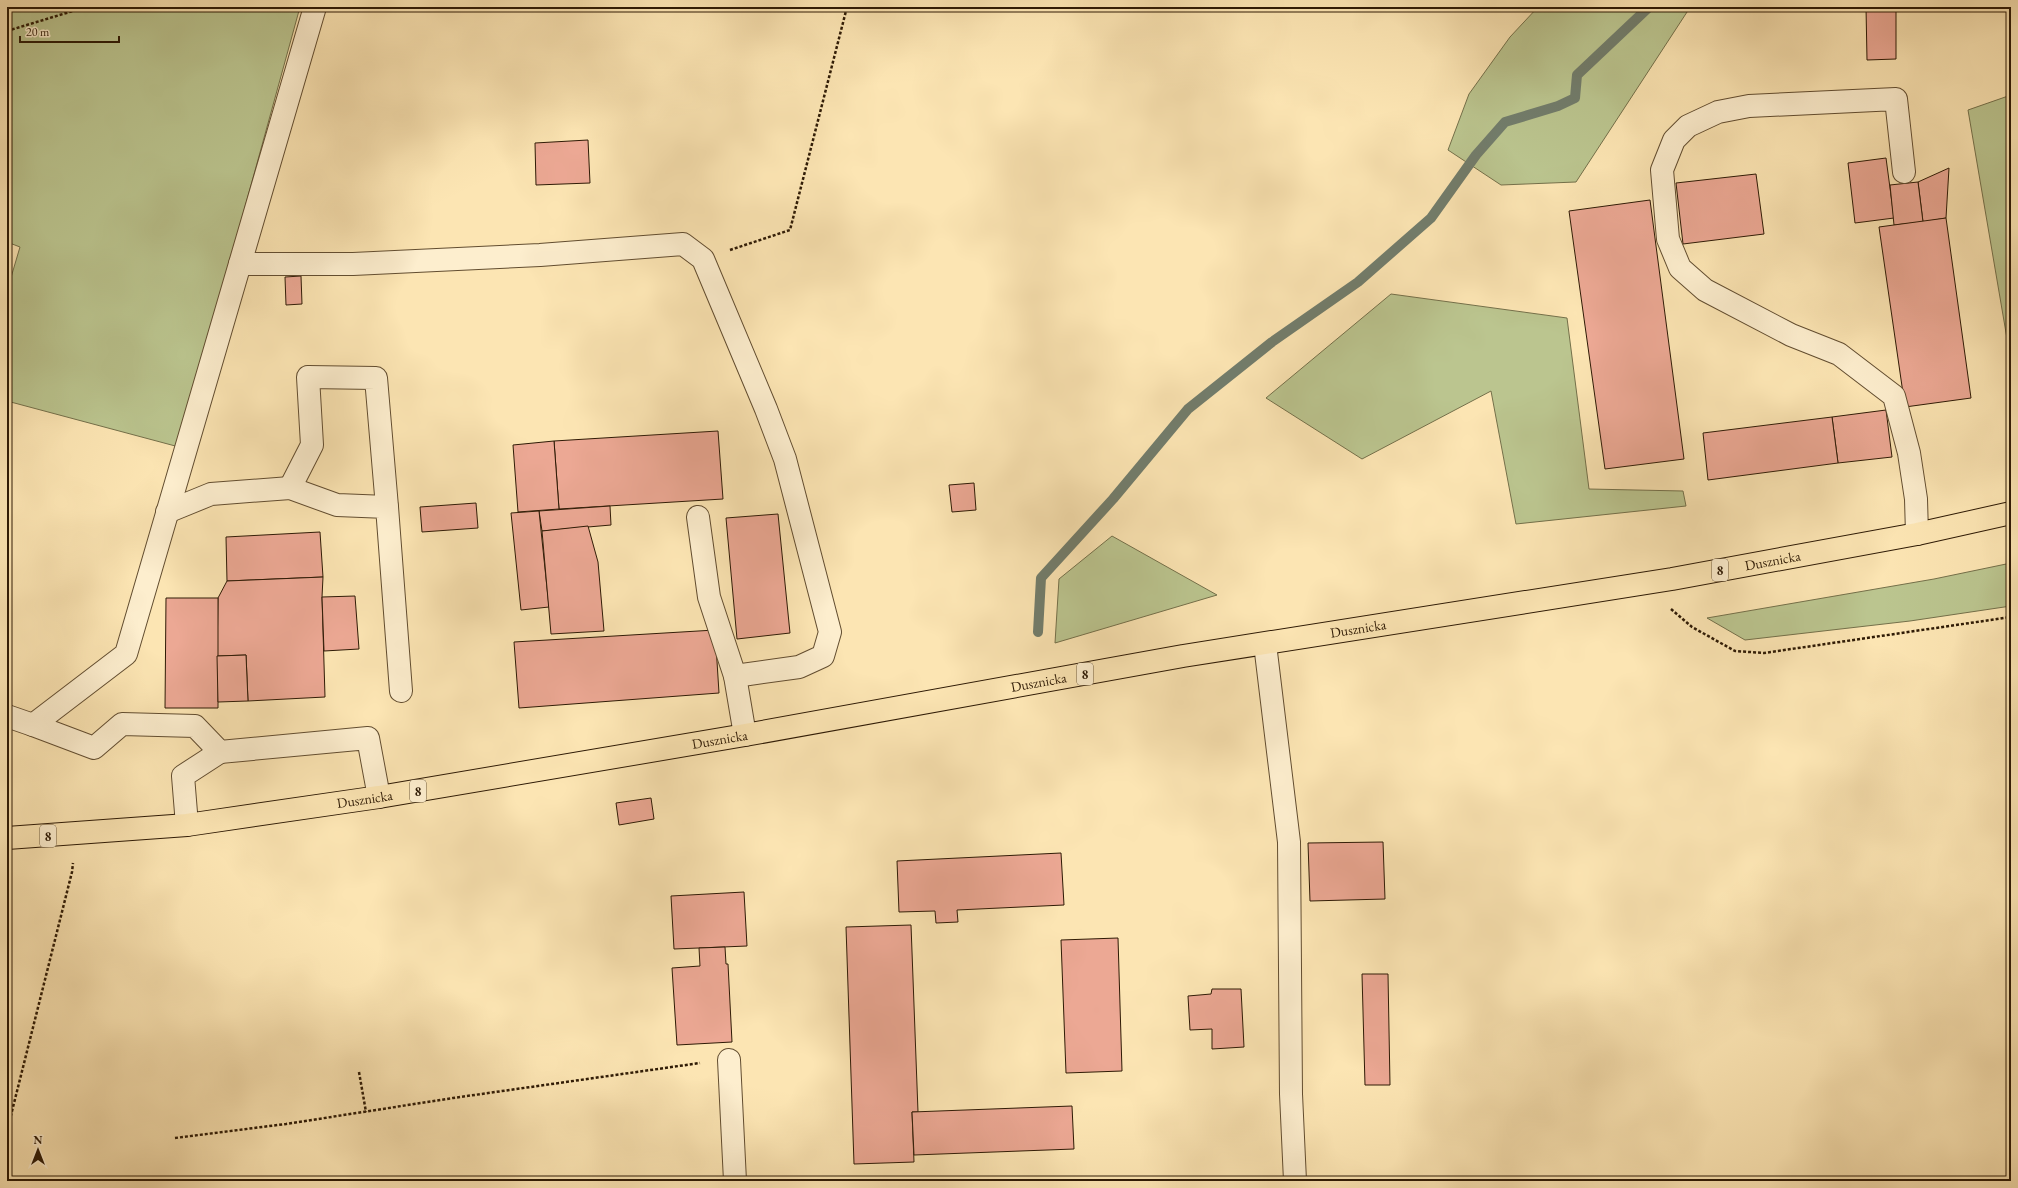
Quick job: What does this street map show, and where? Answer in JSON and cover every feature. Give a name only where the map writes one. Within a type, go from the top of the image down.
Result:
[{"type":"highway","name":"Dusznicka","points":[[81,834],[187,825],[379,797],[745,735],[1183,656],[1643,584],[1917,534],[2011,513]]},
{"type":"highway","name":"8","points":[[7,838],[81,834]]},
{"type":"street","points":[[33,725],[126,654],[315,7]]},
{"type":"street","points":[[1904,172],[1896,99],[1749,106],[1718,112],[1688,126],[1674,140],[1662,170],[1668,239],[1680,268],[1705,290],[1791,335],[1839,354],[1894,396],[1909,453],[1916,499],[1917,534]]},
{"type":"street","points":[[240,264],[353,264],[540,255],[683,244],[703,259],[766,409],[785,459],[830,632],[823,656],[799,667],[735,676]]},
{"type":"street","points":[[290,488],[312,445],[308,377],[376,378],[401,691]]},
{"type":"street","points":[[167,512],[211,494],[290,488],[337,505],[387,507]]},
{"type":"street","points":[[698,517],[709,597],[735,676],[745,735]]},
{"type":"street","points":[[1264,644],[1289,842],[1291,1094],[1295,1181]]},
{"type":"street","points":[[7,716],[94,748],[122,724],[195,726],[220,752]]},
{"type":"street","points":[[187,825],[183,776],[220,752],[368,738],[379,797]]},
{"type":"street","points":[[728,1060],[735,1181]]},
{"type":"path","points":[[7,31],[86,7]]},
{"type":"path","points":[[703,259],[790,230],[847,7]]},
{"type":"path","points":[[1643,584],[1692,627],[1735,651],[1764,652],[2011,617]]},
{"type":"path","points":[[7,1131],[81,834]]},
{"type":"path","points":[[175,1138],[286,1124],[621,1074],[728,1060]]},
{"type":"path","points":[[359,1072],[366,1112]]},
{"type":"green space","points":[[7,7],[300,7],[179,447],[7,401],[7,291],[20,247],[7,242]]},
{"type":"green space","points":[[1538,7],[1692,7],[1689,9],[1576,182],[1501,185],[1448,150],[1469,94],[1510,37]]},
{"type":"green space","points":[[2011,95],[2011,362],[1968,110]]},
{"type":"green space","points":[[1391,294],[1567,318],[1589,489],[1683,491],[1686,506],[1516,524],[1491,391],[1362,459],[1266,398]]},
{"type":"green space","points":[[1112,536],[1217,595],[1055,643],[1059,579]]},
{"type":"green space","points":[[2011,563],[2011,606],[1910,621],[1745,640],[1707,618],[1934,579]]},
{"type":"building","points":[[1866,7],[1896,7],[1896,59],[1867,60]]},
{"type":"building","points":[[588,140],[590,183],[536,185],[535,143]]},
{"type":"building","points":[[1886,158],[1894,218],[1855,223],[1848,163]]},
{"type":"building","points":[[1949,168],[1946,218],[1923,222],[1918,182]]},
{"type":"building","points":[[1756,174],[1764,234],[1683,244],[1676,183]]},
{"type":"building","points":[[1918,182],[1923,222],[1894,225],[1890,185]]},
{"type":"building","points":[[1650,200],[1684,459],[1605,469],[1569,211]]},
{"type":"building","points":[[1946,218],[1971,398],[1905,407],[1879,227]]},
{"type":"building","points":[[301,276],[302,304],[286,305],[285,277]]},
{"type":"building","points":[[1886,410],[1892,457],[1838,463],[1832,417]]},
{"type":"building","points":[[1832,417],[1838,463],[1708,480],[1703,433]]},
{"type":"building","points":[[718,431],[723,499],[559,509],[554,441]]},
{"type":"building","points":[[554,441],[559,509],[518,512],[513,445]]},
{"type":"building","points":[[974,483],[976,510],[952,512],[949,485]]},
{"type":"building","points":[[476,503],[478,528],[422,532],[420,507]]},
{"type":"building","points":[[610,506],[611,525],[542,531],[539,511]]},
{"type":"building","points":[[539,511],[549,607],[521,610],[511,513]]},
{"type":"building","points":[[778,514],[790,633],[737,639],[726,518]]},
{"type":"building","points":[[588,526],[598,562],[604,631],[551,634],[542,531]]},
{"type":"building","points":[[320,532],[323,577],[227,581],[226,537]]},
{"type":"building","points":[[323,577],[322,597],[325,697],[248,701],[246,655],[217,656],[218,598],[227,581]]},
{"type":"building","points":[[355,596],[359,649],[324,651],[322,597]]},
{"type":"building","points":[[166,598],[218,598],[218,708],[165,708]]},
{"type":"building","points":[[715,630],[719,693],[519,708],[514,642]]},
{"type":"building","points":[[246,655],[248,701],[218,702],[217,656]]},
{"type":"building","points":[[651,798],[654,819],[619,825],[616,803]]},
{"type":"building","points":[[1383,842],[1385,899],[1310,901],[1308,843]]},
{"type":"building","points":[[1061,853],[1064,905],[957,910],[958,922],[936,923],[935,911],[899,912],[897,861]]},
{"type":"building","points":[[744,892],[747,946],[674,949],[671,896]]},
{"type":"building","points":[[911,925],[918,1112],[912,1112],[914,1162],[854,1164],[846,927]]},
{"type":"building","points":[[1118,938],[1122,1071],[1066,1073],[1061,940]]},
{"type":"building","points":[[725,947],[726,964],[728,964],[732,1042],[677,1045],[672,968],[700,966],[699,948]]},
{"type":"building","points":[[1362,974],[1388,974],[1390,1085],[1365,1085]]},
{"type":"building","points":[[1212,989],[1241,989],[1244,1047],[1212,1049],[1212,1029],[1190,1030],[1188,996],[1211,994]]},
{"type":"building","points":[[1072,1106],[1074,1149],[914,1155],[912,1112]]},
{"type":"waterway","points":[[1038,632],[1041,578],[1113,499],[1188,409],[1272,342],[1358,282],[1431,218],[1476,155],[1505,122],[1558,106],[1575,98],[1577,75],[1649,7]]}]
